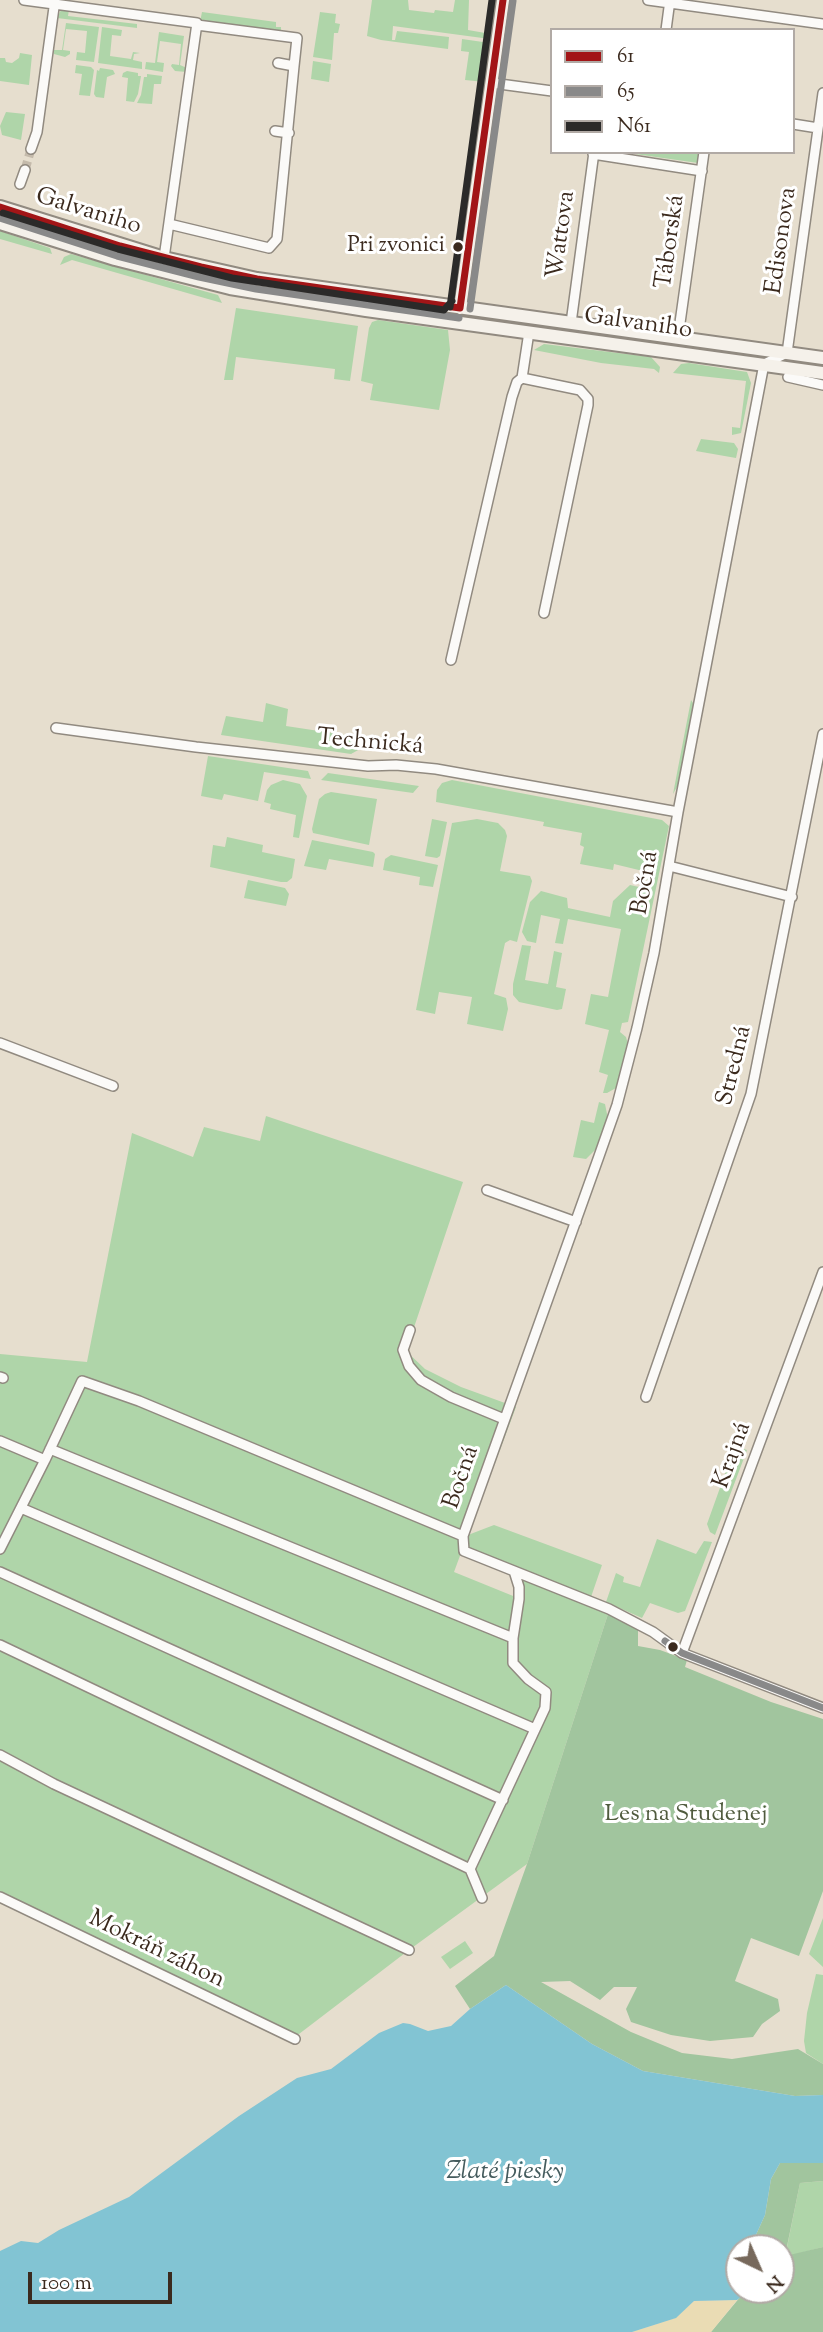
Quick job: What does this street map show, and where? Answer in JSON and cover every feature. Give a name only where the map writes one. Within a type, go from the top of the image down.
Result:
[{"type":"main road","points":[[448,321],[460,308],[503,0]]},
{"type":"main road","name":"Galvaniho","points":[[0,207],[164,258],[257,279],[823,358]]},
{"type":"main road","name":"Galvaniho","points":[[0,223],[197,281],[289,299],[823,373]]},
{"type":"street","points":[[24,0],[55,2],[297,38],[277,239],[269,247],[169,224]]},
{"type":"street","points":[[648,0],[823,24]]},
{"type":"street","points":[[666,28],[670,1]]},
{"type":"street","name":"Galvaniho","points":[[32,149],[37,132],[55,2]]},
{"type":"street","name":"Galvaniho","points":[[164,258],[197,24]]},
{"type":"street","points":[[278,63],[294,66]]},
{"type":"street","points":[[492,83],[550,91]]},
{"type":"street","name":"Edisonova","points":[[787,353],[823,93]]},
{"type":"street","points":[[795,124],[818,128]]},
{"type":"street","points":[[275,131],[289,133]]},
{"type":"street","name":"Wattova","points":[[571,323],[594,154]]},
{"type":"street","points":[[600,154],[702,171]]},
{"type":"street","name":"Táborská","points":[[678,338],[704,154]]},
{"type":"street","name":"Galvaniho","points":[[20,184],[25,170]]},
{"type":"street","points":[[451,660],[512,397],[517,382],[522,378],[529,332]]},
{"type":"street","points":[[764,364],[787,353]]},
{"type":"street","name":"Bočná","points":[[514,1571],[464,1551],[463,1536],[617,1105],[637,1028],[654,953],[678,812],[764,364]]},
{"type":"street","points":[[788,377],[823,385]]},
{"type":"street","points":[[522,378],[580,390],[588,399],[544,612]]},
{"type":"street","name":"Technická","points":[[56,728],[368,766],[396,765],[436,769],[678,812]]},
{"type":"street","name":"Stredná","points":[[646,1397],[751,1094],[823,734]]},
{"type":"street","points":[[669,866],[792,897]]},
{"type":"street","points":[[0,1043],[113,1086]]},
{"type":"street","points":[[487,1190],[576,1222]]},
{"type":"street","name":"Krajná","points":[[682,1653],[823,1272]]},
{"type":"street","points":[[410,1330],[402,1350],[409,1366],[421,1380],[451,1397],[504,1419]]},
{"type":"street","points":[[0,1549],[2,1537],[21,1508],[46,1460],[82,1381],[139,1401],[463,1536]]},
{"type":"street","points":[[0,1441],[46,1460]]},
{"type":"street","points":[[50,1450],[513,1638]]},
{"type":"street","points":[[21,1508],[535,1728]]},
{"type":"street","points":[[514,1571],[609,1609],[653,1632],[682,1653],[823,1708]]},
{"type":"street","points":[[470,1869],[545,1708],[546,1692],[528,1679],[513,1663],[513,1638],[519,1599],[519,1587],[514,1571]]},
{"type":"street","points":[[0,1572],[503,1800]]},
{"type":"street","points":[[0,1645],[470,1869],[482,1898]]},
{"type":"street","points":[[0,1755],[54,1784],[409,1950]]},
{"type":"street","name":"Mokráň záhon","points":[[0,1897],[295,2039]]},
{"type":"green space","points":[[372,0],[408,0],[409,10],[434,13],[435,10],[453,12],[455,0],[469,0],[468,30],[491,34],[490,39],[393,26],[392,40],[395,40],[397,31],[449,37],[448,49],[367,36]]},
{"type":"green space","points":[[61,10],[69,10],[68,16],[137,24],[137,28],[57,18]]},
{"type":"green space","points":[[202,12],[276,22],[276,27],[281,27],[281,33],[200,22]]},
{"type":"green space","points":[[320,12],[336,14],[335,23],[340,24],[338,33],[334,33],[332,60],[313,57]]},
{"type":"green space","points":[[66,23],[99,27],[94,62],[76,60],[77,52],[85,53],[87,31],[66,29],[63,50],[70,51],[70,54],[65,57],[54,54],[53,50],[62,50]]},
{"type":"green space","points":[[102,27],[122,30],[121,36],[112,35],[110,56],[131,59],[133,52],[140,53],[134,54],[133,60],[142,62],[142,69],[98,63]]},
{"type":"green space","points":[[159,32],[184,36],[180,65],[189,69],[187,72],[175,71],[171,66],[179,65],[181,44],[160,41],[157,62],[164,63],[163,72],[145,69],[146,62],[155,63]]},
{"type":"green space","points":[[462,39],[490,43],[485,82],[465,80],[469,52],[461,51]]},
{"type":"green space","points":[[20,53],[32,55],[29,85],[0,81],[0,58],[12,63],[19,58]]},
{"type":"green space","points":[[313,61],[331,64],[329,82],[311,79]]},
{"type":"green space","points":[[76,65],[94,70],[90,96],[79,95],[82,74],[75,73]]},
{"type":"green space","points":[[97,70],[113,70],[115,74],[107,77],[104,98],[94,94]]},
{"type":"green space","points":[[127,71],[141,76],[134,102],[126,101],[128,78],[122,77]]},
{"type":"green space","points":[[147,74],[162,76],[161,84],[154,84],[152,104],[137,103],[144,77],[147,77]]},
{"type":"green space","points":[[6,112],[25,114],[21,140],[2,135],[0,126]]},
{"type":"green space","points":[[635,154],[699,154],[698,163]]},
{"type":"green space","points":[[0,213],[123,252],[228,279],[445,312],[352,302],[209,279],[153,266],[0,217]]},
{"type":"green space","points":[[0,231],[50,248],[52,254],[0,239]]},
{"type":"green space","points":[[71,254],[218,295],[222,303],[72,260],[60,265],[64,257]]},
{"type":"green space","points":[[236,308],[358,326],[350,381],[334,379],[335,369],[236,357],[233,380],[224,380]]},
{"type":"green space","points":[[482,316],[757,354],[757,358],[482,320]]},
{"type":"green space","points":[[378,320],[448,330],[450,350],[439,410],[370,400],[373,384],[361,381],[369,328],[372,322]]},
{"type":"green space","points":[[544,344],[651,357],[660,367],[659,373],[654,369],[601,363],[534,350]]},
{"type":"green space","points":[[681,364],[747,372],[751,383],[741,433],[732,435],[732,427],[740,428],[746,381],[673,373]]},
{"type":"green space","points":[[701,439],[734,443],[738,449],[736,458],[696,451]]},
{"type":"green space","points":[[691,700],[695,706],[682,778],[673,794]]},
{"type":"green space","points":[[266,703],[288,709],[286,726],[365,738],[360,749],[351,754],[221,735],[226,716],[263,722]]},
{"type":"green space","points":[[208,756],[308,771],[311,779],[264,772],[258,801],[224,794],[222,800],[201,796]]},
{"type":"green space","points":[[328,773],[419,786],[413,793],[321,780]]},
{"type":"green space","points":[[283,780],[300,784],[307,796],[299,838],[293,837],[296,815],[270,809],[271,804],[264,802],[271,785]]},
{"type":"green space","points":[[452,780],[662,820],[669,826],[628,1022],[622,1023],[620,1032],[626,1037],[628,1044],[616,1088],[607,1093],[603,1093],[608,1075],[599,1072],[609,1030],[585,1024],[591,994],[608,997],[621,929],[568,919],[563,944],[555,943],[560,919],[541,915],[536,943],[527,941],[522,932],[530,902],[541,891],[567,898],[568,908],[610,917],[613,901],[630,885],[648,889],[650,880],[645,879],[647,872],[614,864],[613,870],[580,864],[584,847],[580,845],[582,833],[543,826],[544,822],[436,802],[437,790],[442,783]]},
{"type":"green space","points":[[331,792],[377,799],[369,845],[313,833],[319,799]]},
{"type":"green space","points":[[432,819],[447,822],[440,856],[437,858],[425,856]]},
{"type":"green space","points":[[477,819],[498,823],[505,830],[507,836],[500,871],[530,876],[532,881],[517,942],[510,940],[505,943],[494,994],[506,998],[508,1009],[503,1031],[467,1024],[472,997],[439,992],[435,1014],[416,1010],[452,823]]},
{"type":"green space","points":[[227,837],[263,845],[262,852],[295,859],[292,878],[281,882],[210,867],[213,845],[225,847]]},
{"type":"green space","points":[[312,840],[373,852],[373,867],[329,859],[326,870],[304,866]]},
{"type":"green space","points":[[391,855],[438,865],[433,887],[419,885],[420,877],[383,870],[385,859]]},
{"type":"green space","points":[[248,880],[285,888],[289,894],[286,906],[244,898]]},
{"type":"green space","points":[[522,945],[531,946],[525,980],[548,984],[554,951],[562,953],[556,987],[566,989],[562,1009],[519,1002],[513,995]]},
{"type":"green space","points":[[599,1102],[605,1104],[608,1119],[599,1146],[586,1159],[573,1157],[581,1120],[594,1123]]},
{"type":"green space","points":[[266,1116],[463,1182],[406,1351],[425,1369],[461,1387],[516,1407],[468,1535],[494,1525],[602,1565],[591,1597],[461,1553],[454,1572],[523,1600],[523,1578],[608,1614],[527,1864],[299,2034],[274,2033],[0,1903],[0,1354],[87,1362],[132,1133],[193,1157],[204,1127],[260,1141]]},
{"type":"green space","points":[[735,1446],[747,1450],[715,1535],[710,1532],[707,1524]]},
{"type":"green space","points":[[657,1539],[696,1554],[704,1541],[712,1542],[685,1611],[678,1613],[650,1603],[642,1618],[606,1602],[616,1573],[624,1577],[623,1582],[640,1587]]},
{"type":"green space","name":"Les na Studenej","points":[[608,1614],[638,1630],[638,1646],[660,1650],[687,1660],[685,1667],[771,1702],[823,1719],[823,1891],[799,1956],[751,1938],[735,1981],[778,1999],[780,2011],[762,2024],[753,2037],[710,2041],[671,2035],[631,2022],[626,2009],[637,1987],[614,1987],[600,2000],[570,1981],[541,1982],[631,2032],[682,2053],[732,2059],[798,2049],[823,2064],[823,2095],[795,2096],[643,2071],[592,2044],[506,1985],[470,2009],[455,1986],[494,1956],[527,1864]]},
{"type":"green space","points":[[823,1918],[823,1967],[809,1954]]},
{"type":"green space","points":[[465,1941],[473,1953],[450,1969],[441,1957]]},
{"type":"green space","points":[[816,1974],[823,1975],[823,2064],[806,2053],[804,2041]]},
{"type":"green space","points":[[780,2163],[823,2163],[823,2181],[800,2183],[790,2234],[756,2234],[765,2215],[771,2179]]},
{"type":"green space","points":[[823,2181],[823,2247],[795,2254],[795,2234],[790,2234],[800,2183]]},
{"type":"green space","points":[[823,2247],[823,2332],[711,2332],[734,2304],[795,2304],[795,2254]]},
{"type":"sand","points":[[725,2300],[725,2304],[734,2304],[711,2332],[632,2332],[675,2318],[694,2301]]},
{"type":"water","name":"Zlaté piesky","points":[[506,1985],[592,2044],[643,2071],[795,2096],[823,2095],[823,2163],[780,2163],[771,2179],[765,2215],[756,2234],[725,2234],[725,2300],[694,2301],[676,2318],[632,2332],[0,2332],[0,2251],[21,2241],[38,2243],[59,2230],[129,2197],[239,2116],[297,2078],[331,2069],[379,2033],[403,2023],[428,2031],[451,2026],[470,2009]]},
{"type":"tunnel","points":[[25,170],[31,149]]},
{"type":"transit line","name":"N61","points":[[450,307],[492,0]]},
{"type":"transit line","name":"61","points":[[460,308],[503,0]]},
{"type":"transit line","name":"65","points":[[470,309],[513,1]]},
{"type":"transit line","name":"61","points":[[0,207],[120,246],[201,267],[257,279],[460,308]]},
{"type":"transit line","name":"N61","points":[[3,213],[118,249],[232,278],[444,310],[452,301]]},
{"type":"transit line","name":"65","points":[[0,218],[117,256],[199,277],[256,289],[459,318]]},
{"type":"transit line","points":[[665,1641],[682,1653],[823,1708]]},
{"type":"place","name":"Pri zvonici","points":[[458,247]]}]
